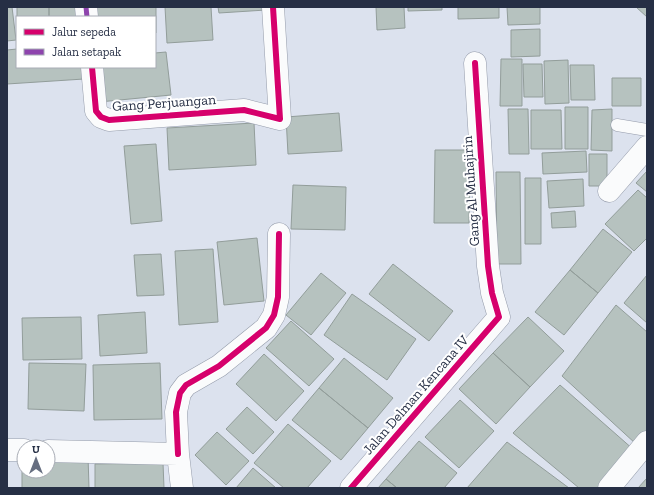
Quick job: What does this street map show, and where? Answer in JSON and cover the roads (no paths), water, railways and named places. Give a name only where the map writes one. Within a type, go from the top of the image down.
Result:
[{"type":"street","name":"Gang Perjuangan","points":[[92,68],[96,111],[101,118],[109,120],[244,110],[280,119],[274,7]]},
{"type":"street","name":"Gang Al Muhajirin","points":[[475,63],[488,266],[492,293],[499,318]]},
{"type":"street","points":[[609,191],[647,147]]},
{"type":"street","points":[[182,488],[178,454],[176,412],[180,393],[186,384],[219,366],[266,328],[274,315],[278,297],[279,234]]},
{"type":"street","name":"Jalan Delman Kencana IV","points":[[351,488],[499,318]]},
{"type":"street","points":[[609,488],[647,442]]},
{"type":"street","points":[[56,451],[178,454]]},
{"type":"lane","points":[[617,125],[647,130]]}]
